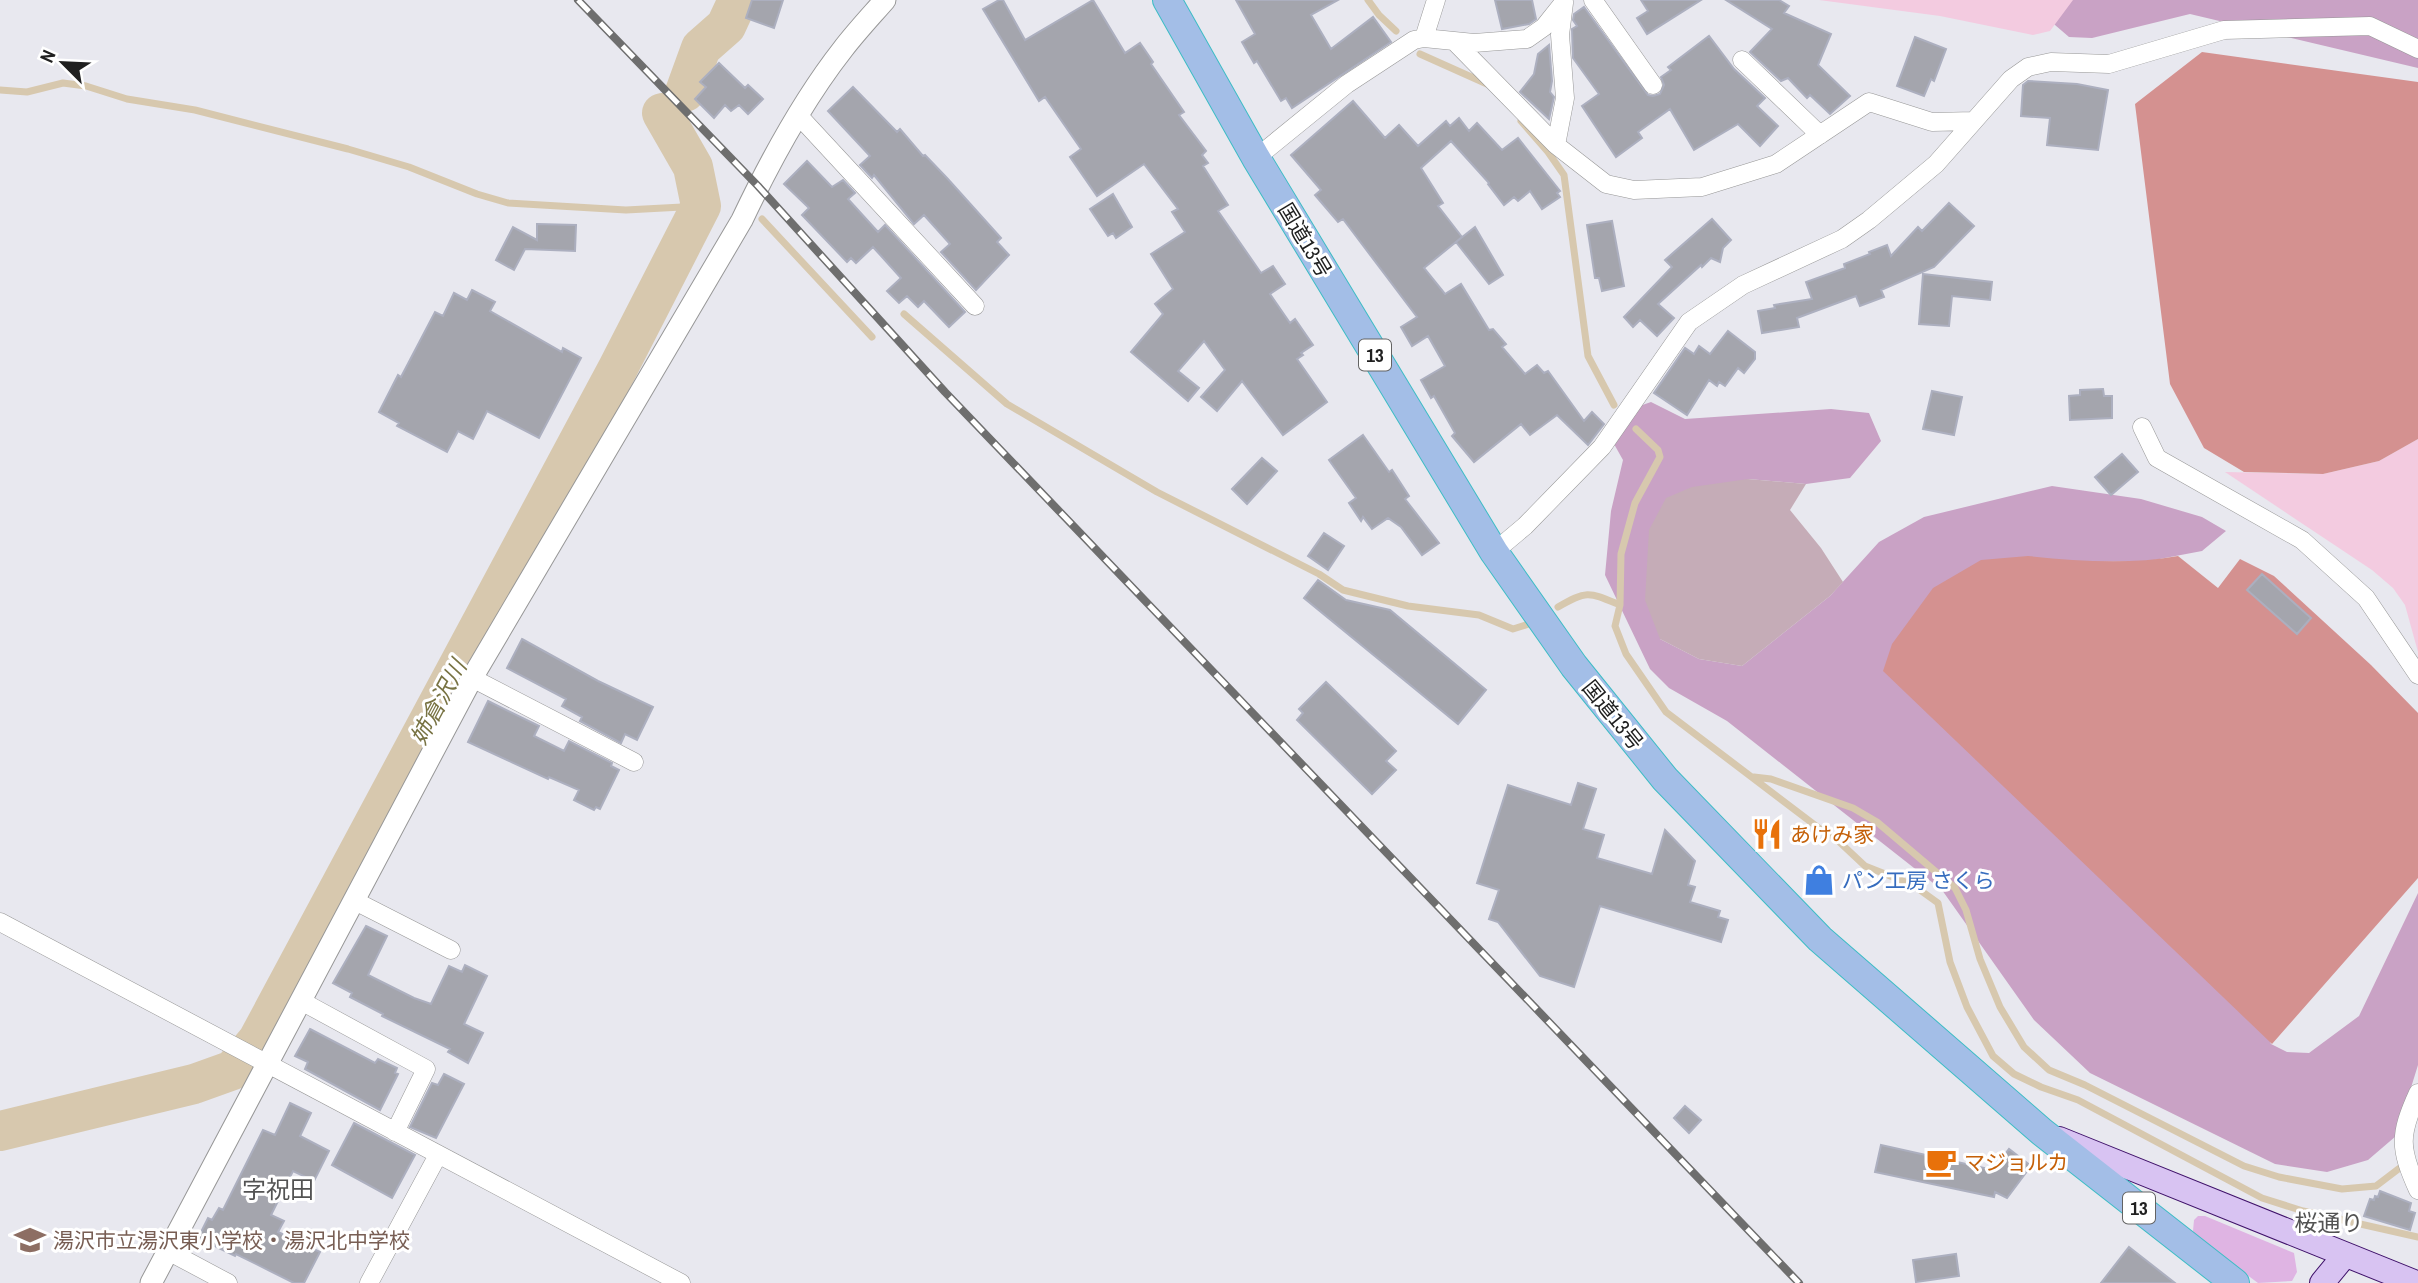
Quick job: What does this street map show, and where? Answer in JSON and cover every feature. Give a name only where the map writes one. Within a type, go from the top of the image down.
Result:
[{"type":"highway","name":"国道13号","points":[[1167,0],[1256,158],[1494,552],[1574,666],[1665,779],[1820,939],[2042,1132],[2235,1283]]},
{"type":"main road","points":[[2042,1132],[2416,1283]]},
{"type":"main road","points":[[2322,1283],[2346,1255]]},
{"type":"street","points":[[151,1283],[472,678],[742,220],[758,186],[799,116],[842,49],[885,0]]},
{"type":"street","points":[[1424,38],[1436,0]]},
{"type":"street","points":[[1593,0],[1653,85]]},
{"type":"street","points":[[1256,158],[1347,84],[1414,40],[1424,38],[1474,43],[1527,39],[1544,27],[1565,1]]},
{"type":"street","points":[[1556,145],[1565,98],[1560,35],[1565,1]]},
{"type":"street","points":[[1494,552],[1525,526],[1602,447],[1689,322],[1743,285],[1842,239],[1937,164],[2011,79],[2028,67],[2051,62],[2109,64],[2224,30],[2370,26],[2418,49]]},
{"type":"street","points":[[1454,41],[1556,145],[1606,184],[1634,191],[1702,187],[1776,164],[1869,102],[1933,122],[1974,121]]},
{"type":"street","points":[[1742,60],[1820,135]]},
{"type":"street","points":[[799,116],[975,306]]},
{"type":"street","points":[[2142,427],[2157,458],[2302,540],[2366,598],[2418,675]]},
{"type":"street","points":[[472,678],[634,762]]},
{"type":"street","points":[[355,901],[451,950]]},
{"type":"street","points":[[0,922],[681,1283]]},
{"type":"street","points":[[301,1001],[426,1069],[395,1132]]},
{"type":"street","points":[[2418,1093],[2407,1117],[2402,1146],[2418,1190]]},
{"type":"street","points":[[369,1283],[438,1155]]},
{"type":"street","points":[[168,1251],[228,1283]]},
{"type":"shaded area","points":[[1819,0],[2073,0],[2050,31],[2033,35],[1940,16]]},
{"type":"shaded area","points":[[2026,0],[2418,0],[2418,68],[2190,14],[2092,38],[2069,37]]},
{"type":"shaded area","points":[[2202,52],[2418,82],[2418,439],[2379,461],[2323,474],[2244,472],[2204,448],[2170,384],[2135,104]]},
{"type":"shaded area","points":[[1651,402],[1685,419],[1831,409],[1869,413],[1881,441],[1850,478],[1806,484],[1748,479],[1660,639],[1699,659],[1742,666],[1830,596],[1879,542],[1924,517],[2052,486],[2141,499],[2202,517],[2226,531],[2202,551],[2149,561],[2090,562],[2271,1044],[2287,1052],[2309,1053],[2359,1016],[2418,893],[2418,1065],[2396,1136],[2368,1160],[2327,1172],[2275,1164],[2090,1073],[2034,1020],[1942,890],[1727,721],[1669,688],[1650,669],[1605,575],[1611,511],[1623,460],[1614,444],[1631,409]]},
{"type":"shaded area","points":[[2418,439],[2418,652],[2405,605],[2393,588],[2372,570],[2225,472],[2323,474],[2379,461]]},
{"type":"shaded area","points":[[1748,479],[1806,484],[1790,510],[1821,548],[1843,582],[1830,596],[1742,666],[1699,659],[1660,639],[1645,600],[1649,530],[1666,498],[1692,487]]},
{"type":"shaded area","points":[[2028,556],[2122,561],[2178,556],[2218,588],[2240,559],[2274,576],[2371,665],[2418,713],[2418,878],[2272,1044],[1883,671],[1892,644],[1933,588],[1981,560]]},
{"type":"shaded area","points":[[2198,1216],[2205,1216],[2294,1253],[2297,1272],[2292,1281],[2258,1283],[2196,1237],[2193,1231],[2194,1220]]},
{"type":"building","points":[[752,0],[783,0],[774,28],[746,18]]},
{"type":"building","points":[[1003,0],[1025,40],[1093,0],[1125,53],[1140,43],[1153,62],[1151,64],[1184,112],[1179,115],[1206,151],[1202,155],[1208,163],[1203,166],[1228,205],[1218,211],[1261,273],[1273,266],[1285,284],[1270,294],[1290,323],[1295,319],[1313,345],[1297,359],[1327,402],[1283,435],[1242,381],[1217,411],[1201,397],[1225,370],[1204,341],[1178,371],[1199,388],[1188,401],[1131,352],[1163,314],[1155,304],[1173,289],[1151,254],[1185,232],[1172,212],[1178,209],[1144,164],[1097,196],[1070,157],[1081,149],[1045,97],[1039,101],[983,9]]},
{"type":"building","points":[[1236,0],[1338,0],[1311,15],[1331,49],[1373,17],[1391,42],[1292,108],[1286,98],[1281,101],[1242,42],[1255,34]]},
{"type":"building","points":[[1495,0],[1532,0],[1536,19],[1529,24],[1502,29]]},
{"type":"building","points":[[1641,0],[1701,0],[1647,34],[1637,18],[1648,11]]},
{"type":"building","points":[[1726,0],[1779,0],[1789,6],[1784,13],[1831,34],[1818,65],[1850,96],[1830,114],[1810,95],[1807,98],[1788,78],[1781,81],[1750,52],[1772,29]]},
{"type":"building","points":[[1584,7],[1648,95],[1660,94],[1664,85],[1661,77],[1671,70],[1668,67],[1709,36],[1734,69],[1765,98],[1757,106],[1778,126],[1760,146],[1738,124],[1694,150],[1670,109],[1638,132],[1642,138],[1616,157],[1582,106],[1599,94],[1573,58],[1572,29],[1577,26],[1573,20],[1574,14]]},
{"type":"building","points":[[1915,37],[1946,49],[1934,81],[1931,79],[1924,96],[1897,86]]},
{"type":"building","points":[[1549,45],[1552,81],[1550,92],[1554,97],[1549,119],[1520,92],[1534,74],[1538,54]]},
{"type":"building","points":[[719,63],[745,88],[748,85],[763,99],[748,114],[739,105],[731,111],[725,105],[714,118],[695,99],[706,87],[700,82]]},
{"type":"building","points":[[2028,81],[2077,84],[2108,90],[2098,150],[2047,145],[2050,118],[2021,116],[2023,85]]},
{"type":"building","points":[[853,87],[897,132],[900,129],[1001,238],[997,242],[1009,255],[976,290],[941,252],[950,244],[924,215],[914,224],[874,175],[872,178],[860,165],[870,156],[828,111]]},
{"type":"building","points":[[1353,101],[1385,138],[1399,125],[1418,146],[1446,121],[1450,126],[1459,118],[1469,131],[1477,123],[1502,150],[1518,138],[1560,191],[1557,193],[1560,197],[1542,209],[1530,191],[1518,201],[1514,197],[1504,205],[1489,183],[1451,141],[1421,168],[1443,203],[1438,206],[1462,237],[1424,268],[1445,294],[1461,284],[1489,330],[1493,329],[1506,344],[1502,347],[1525,374],[1537,365],[1544,373],[1548,371],[1584,421],[1592,412],[1604,424],[1588,445],[1557,415],[1530,435],[1521,424],[1474,462],[1452,436],[1455,433],[1434,396],[1431,398],[1421,380],[1445,366],[1428,336],[1412,346],[1401,327],[1417,317],[1343,219],[1338,222],[1315,195],[1321,190],[1291,155]]},
{"type":"building","points":[[807,161],[832,187],[843,180],[855,193],[848,199],[878,232],[885,225],[965,312],[949,327],[924,301],[918,307],[907,296],[899,303],[887,291],[901,278],[873,247],[856,263],[851,258],[847,262],[802,215],[809,208],[784,184]]},
{"type":"building","points":[[1113,194],[1132,227],[1116,238],[1113,233],[1108,236],[1090,209]]},
{"type":"building","points":[[1949,203],[1974,226],[1934,267],[1881,290],[1884,297],[1860,306],[1856,296],[1797,318],[1799,327],[1762,333],[1758,311],[1775,308],[1774,305],[1812,299],[1806,282],[1845,268],[1844,264],[1870,254],[1869,252],[1887,245],[1891,256],[1918,227],[1922,231]]},
{"type":"building","points":[[1712,219],[1731,240],[1723,248],[1720,262],[1711,258],[1658,304],[1674,318],[1657,336],[1640,320],[1633,327],[1624,317],[1672,267],[1665,260]]},
{"type":"building","points":[[1612,221],[1624,286],[1602,291],[1599,278],[1595,278],[1587,225]]},
{"type":"building","points":[[537,224],[576,225],[575,251],[525,249],[514,270],[496,260],[513,227],[537,240]]},
{"type":"building","points":[[1475,227],[1503,275],[1489,284],[1456,242]]},
{"type":"building","points":[[1923,274],[1992,282],[1990,300],[1952,296],[1949,326],[1919,324]]},
{"type":"building","points":[[472,290],[495,302],[490,311],[562,352],[563,348],[581,358],[539,438],[487,411],[473,439],[458,431],[447,452],[397,426],[399,423],[379,412],[435,312],[443,316],[454,293],[467,300]]},
{"type":"building","points":[[1728,331],[1755,352],[1755,359],[1744,373],[1738,368],[1725,386],[1719,382],[1717,386],[1709,380],[1687,415],[1654,393],[1685,348],[1694,354],[1699,346],[1710,354]]},
{"type":"building","points":[[2103,389],[2104,396],[2112,396],[2112,418],[2070,420],[2069,396],[2080,395],[2080,390]]},
{"type":"building","points":[[1932,391],[1962,397],[1954,435],[1923,429]]},
{"type":"building","points":[[1363,435],[1389,472],[1392,470],[1409,496],[1405,499],[1439,543],[1422,555],[1401,527],[1388,518],[1372,529],[1363,517],[1361,521],[1349,503],[1356,498],[1329,460]]},
{"type":"building","points":[[2122,454],[2138,472],[2111,495],[2095,477]]},
{"type":"building","points":[[1262,458],[1277,471],[1247,504],[1232,489]]},
{"type":"building","points":[[1324,533],[1344,546],[1328,570],[1308,556]]},
{"type":"building","points":[[2262,574],[2311,618],[2297,634],[2247,590]]},
{"type":"building","points":[[1318,580],[1346,600],[1390,610],[1486,690],[1458,724],[1304,598]]},
{"type":"building","points":[[522,639],[598,681],[653,707],[637,740],[625,734],[621,743],[580,721],[582,717],[562,706],[566,699],[507,668]]},
{"type":"building","points":[[1326,682],[1396,751],[1386,761],[1396,770],[1372,794],[1297,720],[1303,713],[1299,709]]},
{"type":"building","points":[[488,701],[539,726],[534,736],[564,751],[569,741],[612,763],[611,766],[619,770],[600,809],[596,807],[594,810],[574,800],[579,790],[549,777],[548,779],[468,742]]},
{"type":"building","points":[[1578,783],[1596,789],[1583,829],[1604,835],[1597,858],[1652,874],[1665,830],[1695,861],[1688,885],[1695,887],[1690,902],[1720,911],[1718,917],[1728,920],[1721,942],[1600,906],[1574,987],[1540,976],[1498,922],[1489,919],[1499,890],[1477,883],[1508,785],[1571,805]]},
{"type":"building","points":[[366,926],[387,936],[368,975],[414,998],[431,1004],[449,966],[462,972],[465,965],[487,976],[464,1024],[483,1033],[468,1063],[448,1052],[450,1049],[382,1016],[383,1014],[350,997],[352,993],[333,983]]},
{"type":"building","points":[[310,1029],[375,1063],[378,1059],[397,1068],[395,1073],[398,1074],[380,1110],[305,1069],[308,1062],[295,1056]]},
{"type":"building","points":[[444,1074],[464,1084],[436,1138],[410,1127],[432,1083],[438,1085]]},
{"type":"building","points":[[290,1103],[311,1113],[300,1136],[329,1151],[314,1181],[293,1171],[271,1215],[284,1221],[278,1232],[320,1252],[304,1283],[294,1283],[198,1238],[208,1218],[212,1220],[219,1208],[223,1210],[263,1130],[275,1135]]},
{"type":"building","points":[[1685,1106],[1701,1120],[1689,1133],[1674,1118]]},
{"type":"building","points":[[354,1123],[415,1155],[392,1198],[332,1165]]},
{"type":"building","points":[[1881,1145],[1993,1170],[2009,1149],[2031,1166],[2007,1198],[1995,1192],[1994,1197],[1875,1172]]},
{"type":"building","points":[[2380,1191],[2411,1203],[2409,1211],[2415,1213],[2410,1230],[2364,1216],[2370,1199],[2378,1197]]},
{"type":"building","points":[[2129,1247],[2175,1283],[2101,1283]]},
{"type":"building","points":[[1956,1254],[1959,1276],[1916,1282],[1913,1260]]},
{"type":"waterway","name":"姉倉沢川","points":[[685,92],[701,48],[726,26],[738,0]]},
{"type":"waterway","points":[[1368,0],[1396,31]]},
{"type":"waterway","points":[[1420,54],[1487,84]]},
{"type":"waterway","points":[[0,90],[27,92],[63,83],[86,86],[127,99],[195,110],[409,167],[477,194],[508,203],[626,210],[701,206]]},
{"type":"waterway","name":"姉倉沢川","points":[[0,1131],[194,1084],[233,1070],[258,1040],[618,368],[701,206],[693,167],[662,113]]},
{"type":"waterway","points":[[1521,121],[1564,175],[1588,356],[1614,405]]},
{"type":"waterway","points":[[762,219],[872,337]]},
{"type":"waterway","points":[[904,314],[1007,404],[1157,492],[1319,574],[1343,590],[1408,606],[1479,615],[1513,629],[1529,624]]},
{"type":"waterway","points":[[1620,605],[1621,554],[1635,503],[1660,457],[1658,450],[1636,429]]},
{"type":"waterway","points":[[1558,607],[1582,595],[1594,595],[1620,605],[1615,626],[1626,654],[1666,712],[1824,832],[1833,836],[1865,866],[1913,885],[1938,903],[1950,962],[1967,1007],[1993,1056],[2014,1074],[2078,1100],[2262,1198],[2303,1211],[2418,1237]]},
{"type":"waterway","points":[[1754,777],[1771,779],[1853,808],[1877,822],[1955,888],[1966,910],[1980,959],[2000,1007],[2024,1047],[2049,1070],[2085,1085],[2244,1166],[2279,1177],[2342,1189],[2376,1186],[2401,1167]]},
{"type":"railway","points":[[578,0],[758,186],[945,392],[1799,1283]]},
{"type":"place","name":"あけみ家","points":[[1767,834]]},
{"type":"place","name":"パン工房 さくら","points":[[1819,880]]},
{"type":"place","name":"マジョルカ","points":[[1941,1162]]},
{"type":"place","name":"湯沢市立湯沢東小学校・湯沢北中学校","points":[[30,1240]]},
{"type":"district","name":"字祝田","points":[[278,1189]]},
{"type":"district","name":"桜通り","points":[[2329,1222]]}]
